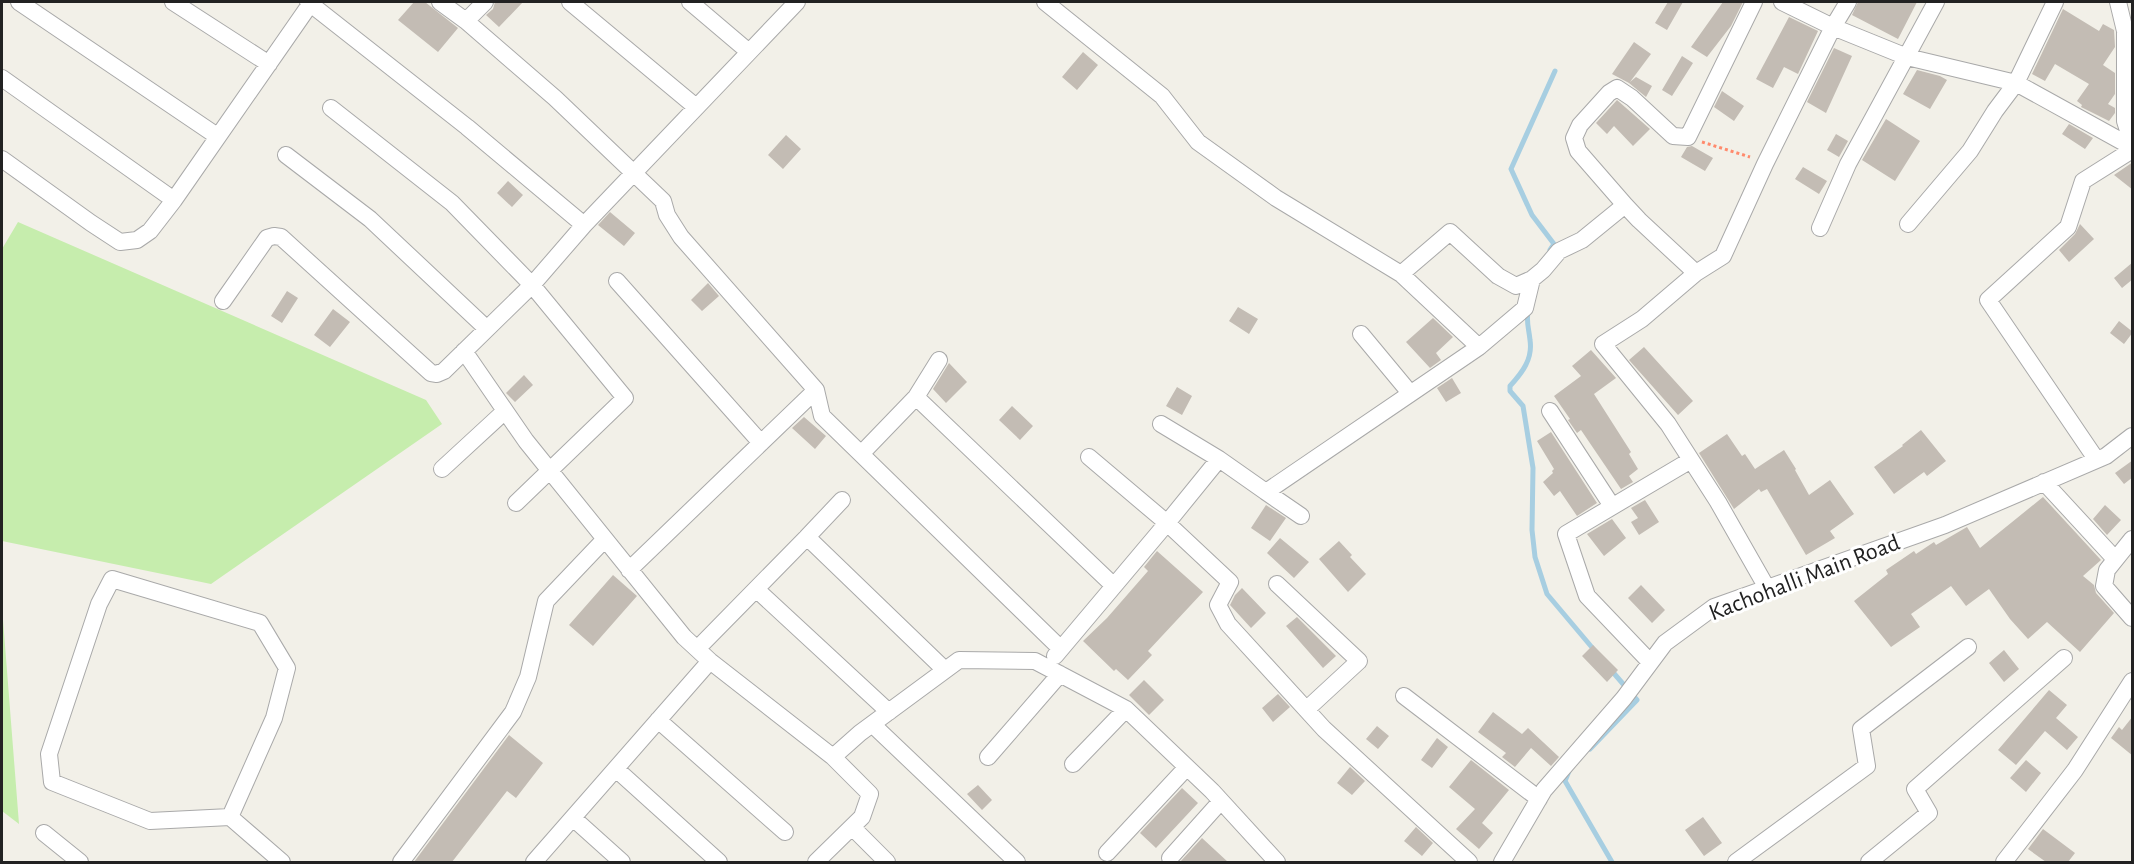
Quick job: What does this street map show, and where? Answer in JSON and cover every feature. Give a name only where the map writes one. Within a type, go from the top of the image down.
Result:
[{"type":"street","points":[[19,2],[217,136]]},
{"type":"street","points":[[173,2],[269,64]]},
{"type":"street","points":[[2,159],[120,242],[137,240],[150,231],[174,200],[310,2],[467,127],[584,225]]},
{"type":"street","points":[[440,2],[466,21],[555,98],[663,201],[667,215],[681,237],[816,390],[822,416],[1060,648]]},
{"type":"street","points":[[466,21],[485,2]]},
{"type":"street","points":[[570,2],[696,107]]},
{"type":"street","points":[[690,2],[749,52]]},
{"type":"street","points":[[223,301],[267,238],[281,237],[431,373],[437,374],[444,371],[532,285],[584,225],[797,2]]},
{"type":"street","points":[[1045,2],[1162,96],[1198,142],[1276,198],[1401,274],[1479,347]]},
{"type":"street","points":[[1696,273],[1625,205],[1578,150],[1574,138],[1580,125],[1609,93],[1617,88],[1632,98],[1673,136],[1688,137],[1754,2]]},
{"type":"street","points":[[1782,2],[1833,27],[1906,57],[2016,83],[2133,147]]},
{"type":"street","points":[[1767,588],[1668,424],[1603,344],[1642,319],[1696,273],[1723,256],[1765,165],[1833,27],[1848,2]]},
{"type":"street","points":[[1820,228],[1848,164],[1936,2]]},
{"type":"street","points":[[1908,224],[1970,151],[2016,83],[2055,2]]},
{"type":"street","points":[[2118,2],[2129,33],[2125,121],[2133,147]]},
{"type":"street","points":[[2,78],[174,200]]},
{"type":"street","points":[[331,108],[452,203],[532,285],[625,398],[516,503]]},
{"type":"street","points":[[2096,459],[1988,300],[2068,227],[2083,181],[2133,147]]},
{"type":"street","points":[[286,155],[370,219],[486,328]]},
{"type":"street","points":[[1401,274],[1450,232],[1498,276],[1516,286],[1532,279],[1559,251],[1582,240],[1625,205]]},
{"type":"street","points":[[1266,492],[1479,347],[1525,308],[1532,279]]},
{"type":"street","points":[[617,281],[761,443]]},
{"type":"street","points":[[1360,334],[1410,393]]},
{"type":"street","points":[[464,351],[550,471],[684,637],[710,661],[833,757],[870,794],[862,817],[816,862]]},
{"type":"street","points":[[861,454],[916,397],[939,360]]},
{"type":"street","points":[[629,570],[816,390]]},
{"type":"street","points":[[916,397],[1114,586]]},
{"type":"street","points":[[442,470],[505,411]]},
{"type":"street","points":[[1550,411],[1612,506]]},
{"type":"street","points":[[1161,424],[1219,459],[1300,516]]},
{"type":"street","name":"Kachohalli Main Road","points":[[1502,862],[1544,790],[1624,698],[1665,642],[1714,607],[1945,525],[2106,456],[2133,436]]},
{"type":"street","points":[[1089,457],[1167,523],[1230,582],[1218,605],[1228,624],[1324,729],[1469,862]]},
{"type":"street","points":[[988,757],[1054,671],[1060,648],[1219,459]]},
{"type":"street","points":[[1650,662],[1587,596],[1566,534],[1691,460]]},
{"type":"street","points":[[2044,482],[2115,559]]},
{"type":"street","points":[[698,648],[842,500]]},
{"type":"street","points":[[807,537],[945,670]]},
{"type":"street","points":[[401,862],[513,712],[528,676],[546,601],[605,539]]},
{"type":"street","points":[[2133,540],[2107,570],[2104,586],[2133,618]]},
{"type":"street","points":[[230,817],[274,718],[287,668],[260,623],[112,579],[99,604],[49,754],[52,782],[150,821],[230,817],[282,862]]},
{"type":"street","points":[[1277,584],[1359,661],[1307,709]]},
{"type":"street","points":[[756,589],[889,712]]},
{"type":"street","points":[[1736,862],[1867,766],[1861,729],[1968,647]]},
{"type":"street","points":[[1869,862],[1929,813],[1915,789],[2064,658]]},
{"type":"street","points":[[833,757],[959,660],[1035,661],[1126,709],[1221,801],[1277,862]]},
{"type":"street","points":[[534,862],[710,661]]},
{"type":"street","points":[[2004,862],[2075,770],[2133,681]]},
{"type":"street","points":[[1404,696],[1539,799]]},
{"type":"street","points":[[1073,764],[1126,709]]},
{"type":"street","points":[[658,720],[785,832]]},
{"type":"street","points":[[873,724],[1017,862]]},
{"type":"street","points":[[1107,853],[1187,767]]},
{"type":"street","points":[[616,769],[719,862]]},
{"type":"street","points":[[1170,858],[1221,801]]},
{"type":"street","points":[[573,818],[622,862]]},
{"type":"street","points":[[852,827],[887,862]]},
{"type":"street","points":[[44,833],[80,862]]},
{"type":"path","points":[[1688,137],[1757,159],[1765,165]]},
{"type":"green space","points":[[18,222],[426,400],[442,424],[211,584],[2,541],[2,249]]},
{"type":"green space","points":[[2,607],[19,824],[2,811]]},
{"type":"building","points":[[414,2],[425,2],[458,28],[438,52],[398,20]]},
{"type":"building","points":[[495,2],[523,2],[499,27],[486,15],[493,9]]},
{"type":"building","points":[[1668,2],[1683,2],[1667,30],[1655,23]]},
{"type":"building","points":[[1723,2],[1743,2],[1731,26],[1707,57],[1691,47]]},
{"type":"building","points":[[1858,2],[1917,2],[1898,39],[1852,15]]},
{"type":"building","points":[[2063,9],[2099,31],[2103,24],[2114,30],[2115,47],[2103,65],[2115,73],[2115,94],[2108,104],[2115,108],[2115,113],[2109,121],[2081,107],[2082,105],[2077,101],[2089,84],[2055,64],[2045,81],[2032,74]]},
{"type":"building","points":[[1789,17],[1818,31],[1798,74],[1784,67],[1773,88],[1756,79]]},
{"type":"building","points":[[1634,42],[1651,54],[1630,82],[1636,77],[1652,86],[1646,97],[1629,83],[1612,74]]},
{"type":"building","points":[[1834,48],[1852,56],[1826,113],[1807,102]]},
{"type":"building","points":[[1083,52],[1098,65],[1077,90],[1062,77]]},
{"type":"building","points":[[1682,56],[1693,63],[1672,96],[1662,90]]},
{"type":"building","points":[[1917,70],[1947,80],[1930,109],[1903,94]]},
{"type":"building","points":[[1722,91],[1744,106],[1734,121],[1714,107]]},
{"type":"building","points":[[1617,100],[1650,129],[1633,146],[1614,126],[1607,134],[1596,123]]},
{"type":"building","points":[[1886,119],[1920,141],[1895,181],[1862,160]]},
{"type":"building","points":[[2069,124],[2093,138],[2085,149],[2062,134]]},
{"type":"building","points":[[1836,134],[1848,141],[1839,157],[1827,150]]},
{"type":"building","points":[[786,135],[801,149],[783,169],[768,155]]},
{"type":"building","points":[[1692,146],[1713,158],[1705,171],[1681,157],[1687,147]]},
{"type":"building","points":[[2133,162],[2133,190],[2114,175]]},
{"type":"building","points":[[1803,167],[1827,181],[1819,194],[1795,179]]},
{"type":"building","points":[[508,181],[523,195],[512,207],[497,193]]},
{"type":"building","points":[[610,212],[635,233],[624,246],[598,225]]},
{"type":"building","points":[[2080,224],[2094,239],[2069,262],[2059,250],[2075,234]]},
{"type":"building","points":[[2133,262],[2133,279],[2122,288],[2114,278]]},
{"type":"building","points":[[708,283],[719,296],[702,311],[691,300]]},
{"type":"building","points":[[287,291],[298,298],[282,323],[271,316]]},
{"type":"building","points":[[1238,307],[1258,319],[1249,334],[1229,321]]},
{"type":"building","points":[[333,309],[350,322],[330,347],[314,335]]},
{"type":"building","points":[[1433,318],[1453,337],[1436,353],[1441,360],[1430,368],[1406,342]]},
{"type":"building","points":[[2119,321],[2133,332],[2124,344],[2110,333]]},
{"type":"building","points":[[1644,347],[1693,401],[1678,415],[1629,360]]},
{"type":"building","points":[[1591,350],[1616,378],[1594,394],[1631,452],[1629,454],[1638,469],[1629,476],[1633,482],[1621,489],[1581,430],[1577,433],[1554,396],[1581,376],[1572,366]]},
{"type":"building","points":[[949,363],[967,382],[946,403],[933,389]]},
{"type":"building","points":[[524,375],[533,385],[515,402],[506,393]]},
{"type":"building","points":[[1452,378],[1461,393],[1446,402],[1437,388]]},
{"type":"building","points":[[1177,387],[1192,396],[1182,415],[1166,406]]},
{"type":"building","points":[[1012,406],[1033,426],[1020,440],[999,420]]},
{"type":"building","points":[[804,417],[826,436],[815,449],[792,428]]},
{"type":"building","points":[[1921,430],[1946,461],[1927,476],[1924,472],[1894,494],[1874,467]]},
{"type":"building","points":[[1551,432],[1597,503],[1577,516],[1560,491],[1554,496],[1543,482],[1553,473],[1554,469],[1537,441]]},
{"type":"building","points":[[1727,434],[1742,456],[1745,454],[1755,469],[1784,450],[1809,495],[1830,480],[1854,514],[1830,531],[1835,538],[1806,555],[1767,489],[1761,492],[1759,489],[1734,509],[1699,453]]},
{"type":"building","points":[[2133,460],[2133,477],[2124,484],[2115,473]]},
{"type":"building","points":[[2043,497],[2101,560],[2083,576],[2094,585],[2096,593],[2114,613],[2080,652],[2047,622],[2028,639],[2010,619],[1989,589],[1966,606],[1951,586],[1911,614],[1920,627],[1891,647],[1854,601],[1888,574],[1886,570],[1914,551],[1916,554],[1934,542],[1936,545],[1967,527],[1980,548]]},
{"type":"building","points":[[1645,500],[1659,522],[1639,535],[1631,522],[1638,518],[1631,508]]},
{"type":"building","points":[[1266,505],[1286,518],[1270,541],[1251,528]]},
{"type":"building","points":[[2105,505],[2121,520],[2107,535],[2093,519]]},
{"type":"building","points":[[1612,519],[1626,538],[1604,556],[1587,534]]},
{"type":"building","points":[[1280,538],[1309,562],[1294,578],[1267,553]]},
{"type":"building","points":[[1339,541],[1366,574],[1348,592],[1319,559]]},
{"type":"building","points":[[1157,551],[1203,592],[1148,651],[1152,655],[1128,680],[1116,669],[1114,671],[1083,641],[1107,618],[1148,571],[1144,567]]},
{"type":"building","points":[[613,575],[637,596],[593,646],[569,625]]},
{"type":"building","points":[[1641,585],[1665,610],[1652,623],[1628,598]]},
{"type":"building","points":[[1242,588],[1266,613],[1251,628],[1230,605]]},
{"type":"building","points":[[1297,617],[1336,656],[1323,668],[1286,626]]},
{"type":"building","points":[[1593,645],[1618,670],[1607,682],[1582,656]]},
{"type":"building","points":[[2004,650],[2019,669],[2004,682],[1989,663]]},
{"type":"building","points":[[1144,680],[1164,700],[1149,715],[1129,695]]},
{"type":"building","points":[[2049,690],[2067,705],[2056,718],[2078,737],[2067,750],[2045,731],[2016,765],[1998,750]]},
{"type":"building","points":[[1278,694],[1290,707],[1273,722],[1262,708]]},
{"type":"building","points":[[1493,712],[1522,734],[1528,728],[1559,757],[1551,766],[1531,748],[1515,767],[1502,757],[1506,753],[1478,732]]},
{"type":"building","points":[[2133,716],[2133,756],[2111,738],[2119,727],[2122,730]]},
{"type":"building","points":[[1377,726],[1389,736],[1378,749],[1366,739]]},
{"type":"building","points":[[509,735],[543,763],[516,798],[507,791],[452,862],[414,862]]},
{"type":"building","points":[[1437,738],[1448,747],[1432,768],[1421,760]]},
{"type":"building","points":[[1471,760],[1509,790],[1482,823],[1493,833],[1479,849],[1456,829],[1475,809],[1449,787]]},
{"type":"building","points":[[2026,760],[2041,773],[2026,792],[2010,778]]},
{"type":"building","points":[[1350,767],[1365,781],[1352,795],[1337,783]]},
{"type":"building","points":[[978,785],[992,800],[982,810],[967,794]]},
{"type":"building","points":[[1182,788],[1198,803],[1156,848],[1140,833]]},
{"type":"building","points":[[1703,817],[1722,843],[1704,856],[1685,830]]},
{"type":"building","points":[[1416,827],[1433,843],[1422,856],[1404,841]]},
{"type":"building","points":[[2043,829],[2075,853],[2068,862],[2046,862],[2028,849]]},
{"type":"building","points":[[1202,838],[1228,862],[1180,862]]},
{"type":"waterway","points":[[1550,250],[1554,244],[1532,215],[1511,169],[1555,71]]},
{"type":"waterway","points":[[1528,312],[1530,353],[1522,371],[1510,386],[1510,391],[1523,406],[1533,468],[1532,530],[1535,557],[1547,594],[1595,651]]},
{"type":"waterway","points":[[1590,749],[1637,700],[1611,670]]},
{"type":"waterway","points":[[1569,771],[1565,781],[1612,862]]}]
